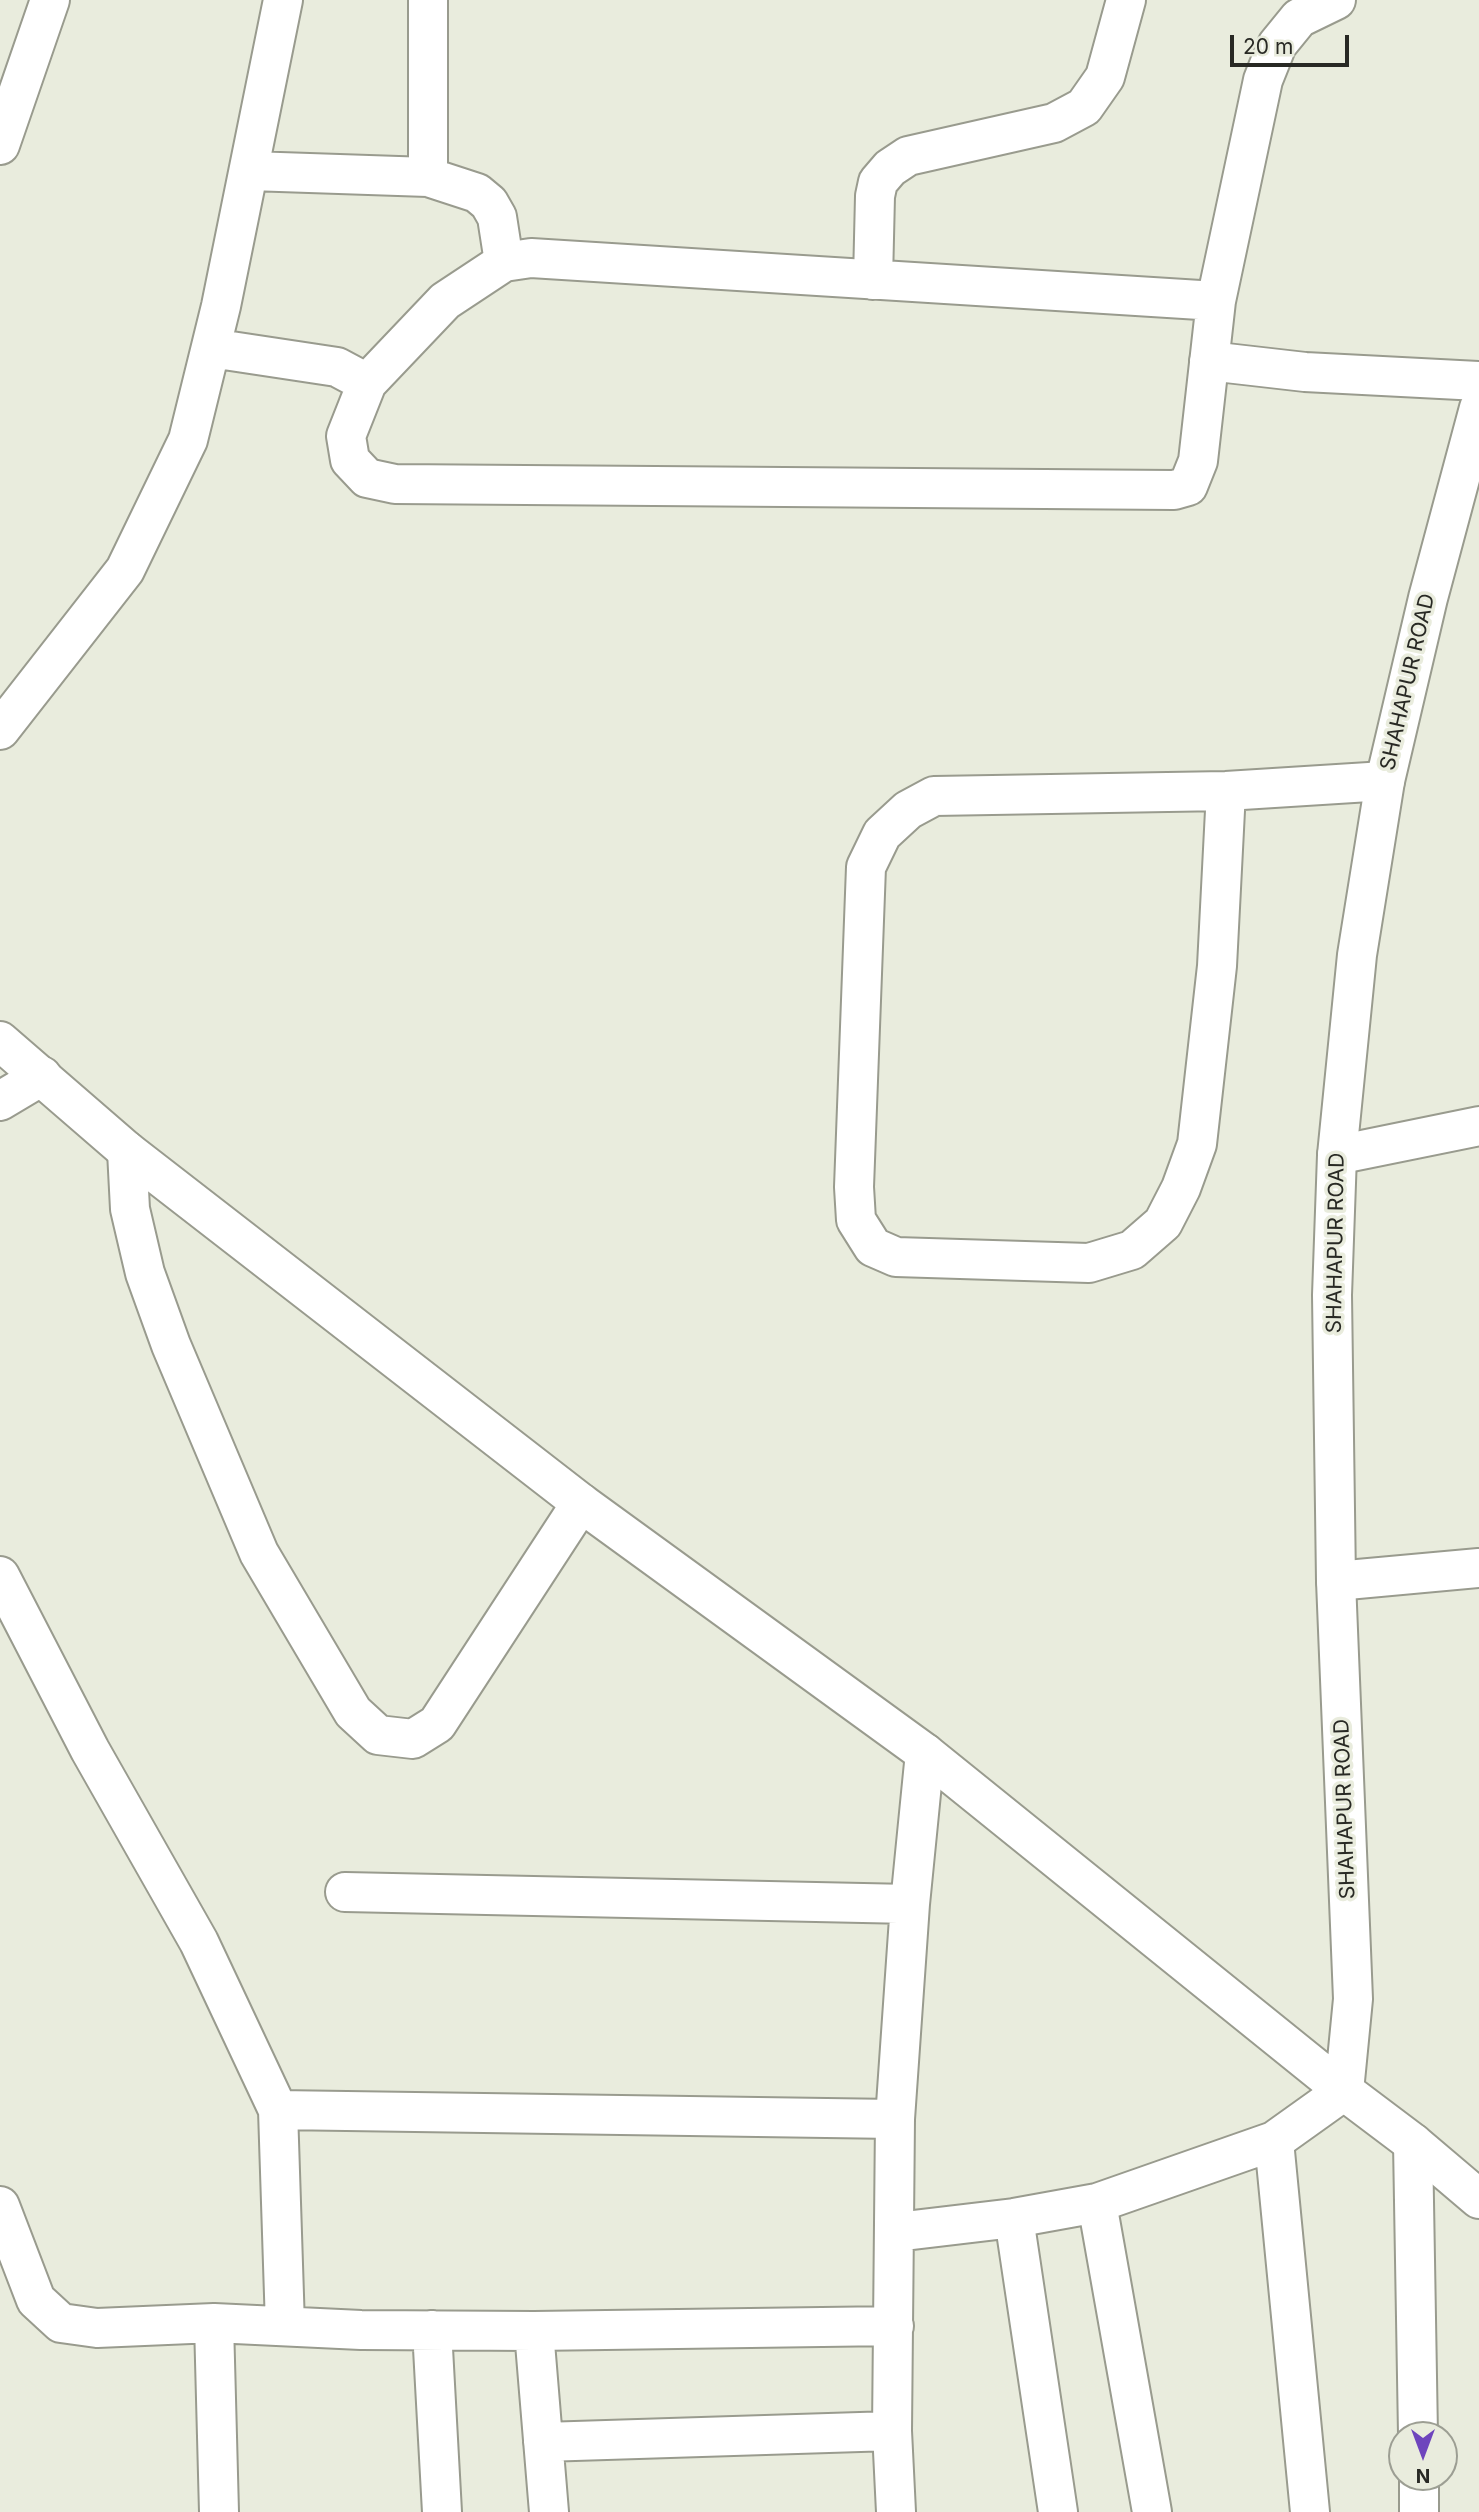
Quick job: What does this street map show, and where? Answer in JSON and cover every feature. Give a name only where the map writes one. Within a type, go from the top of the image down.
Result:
[{"type":"street","points":[[0,145],[50,0]]},
{"type":"street","points":[[0,730],[125,570],[188,440],[250,171],[283,0]]},
{"type":"street","points":[[428,0],[428,177]]},
{"type":"street","points":[[1216,301],[531,258],[505,262],[445,301],[367,383],[346,436],[349,460],[367,478],[395,484],[1174,490],[1188,486],[1195,474],[1216,301],[1263,80],[1277,45],[1299,19],[1336,0]]},
{"type":"street","points":[[873,280],[875,196],[878,182],[890,168],[908,156],[1054,122],[1084,107],[1105,77],[1122,1]]},
{"type":"street","points":[[250,171],[428,177],[477,193],[489,203],[497,217],[505,262]]},
{"type":"street","points":[[211,348],[337,367],[367,383]]},
{"type":"street","points":[[1209,361],[1305,372],[1479,381]]},
{"type":"street","name":"SHAHAPUR ROAD","points":[[1344,2091],[1353,1999],[1336,1581],[1332,1295],[1337,1155],[1357,955],[1385,781],[1428,598],[1479,408]]},
{"type":"street","points":[[1226,791],[1217,966],[1197,1144],[1181,1188],[1163,1223],[1132,1250],[1089,1263],[896,1257],[873,1247],[856,1220],[854,1187],[866,867],[882,834],[908,810],[934,796],[1226,791],[1385,781]]},
{"type":"street","points":[[0,1041],[127,1151],[581,1503],[925,1753],[1344,2091],[1413,2143],[1479,2199]]},
{"type":"street","points":[[0,1101],[42,1076]]},
{"type":"street","points":[[1337,1155],[1479,1126]]},
{"type":"street","points":[[127,1151],[131,1209],[145,1273],[171,1345],[259,1553],[353,1712],[378,1735],[413,1739],[437,1724],[581,1503]]},
{"type":"street","points":[[1336,1581],[1479,1568]]},
{"type":"street","points":[[0,1576],[90,1750],[199,1942],[278,2110],[285,2326]]},
{"type":"street","points":[[896,2512],[892,2431],[895,2119],[910,1904],[925,1753]]},
{"type":"street","points":[[345,1892],[910,1904]]},
{"type":"street","points":[[896,2232],[1014,2218],[1097,2203],[1274,2141],[1344,2091]]},
{"type":"street","points":[[278,2110],[895,2119]]},
{"type":"street","points":[[1274,2141],[1310,2512]]},
{"type":"street","points":[[1413,2143],[1418,2421]]},
{"type":"street","points":[[1097,2203],[1152,2512]]},
{"type":"street","points":[[0,2206],[36,2300],[61,2323],[97,2328],[214,2323],[534,2331],[894,2326]]},
{"type":"street","points":[[1014,2218],[1058,2512]]},
{"type":"street","points":[[214,2323],[219,2512]]},
{"type":"street","points":[[432,2330],[442,2512]]},
{"type":"street","points":[[534,2331],[549,2512]]},
{"type":"street","points":[[543,2442],[892,2431]]},
{"type":"street","points":[[1419,2491],[1419,2512]]}]
